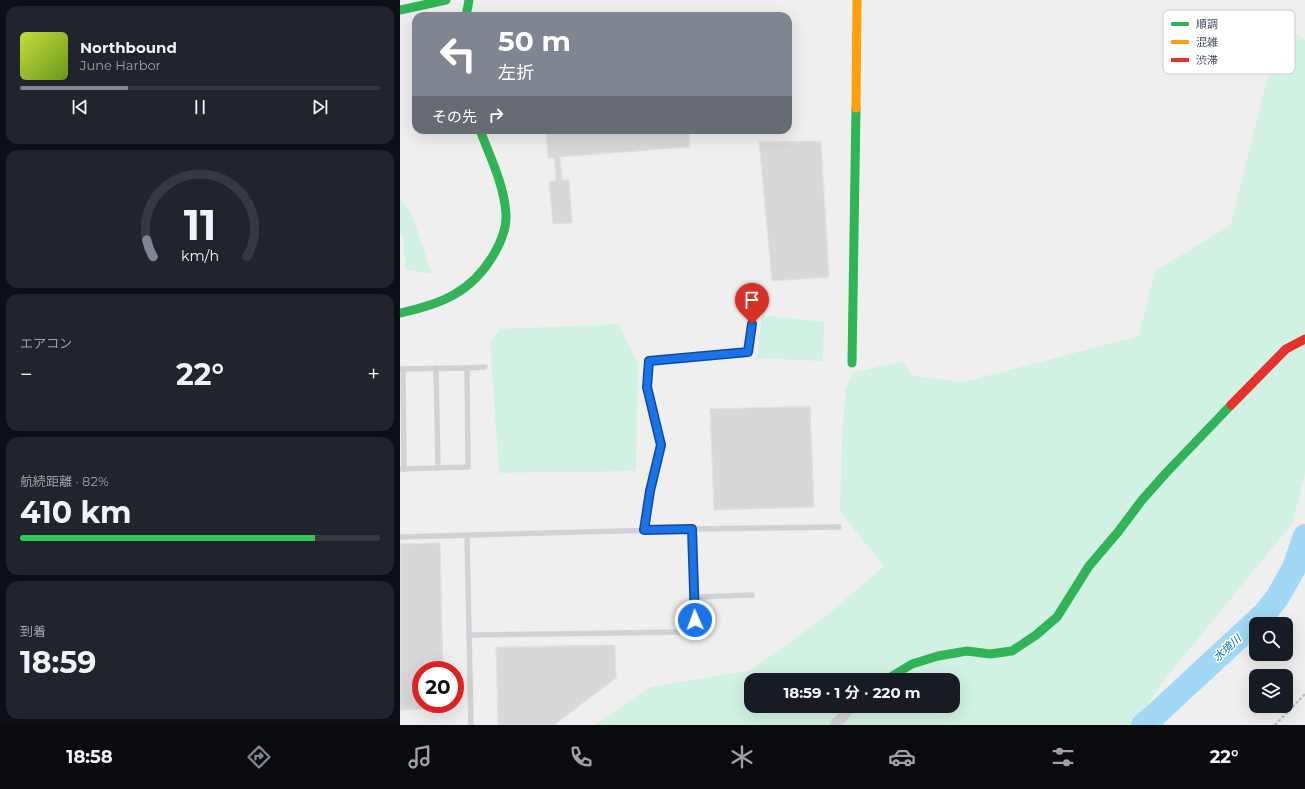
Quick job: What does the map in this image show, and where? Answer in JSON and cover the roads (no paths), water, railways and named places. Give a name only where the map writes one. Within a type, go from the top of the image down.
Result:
[{"type":"street","points":[[400,10],[446,0]]},
{"type":"street","points":[[467,12],[469,0]]},
{"type":"street","points":[[852,363],[858,0]]},
{"type":"street","points":[[400,313],[421,309],[435,304],[457,295],[470,286],[490,262],[502,237],[506,214],[501,185],[482,134]]},
{"type":"street","points":[[897,673],[912,664],[938,656],[967,651],[990,654],[1012,651],[1036,635],[1057,617],[1089,566],[1142,500],[1166,473],[1273,362],[1286,350],[1305,339]]},
{"type":"street","points":[[835,725],[846,713]]},
{"type":"lane","points":[[644,530],[650,491],[661,445],[647,387],[649,361],[748,352],[752,324]]},
{"type":"lane","points":[[467,368],[468,467],[402,469],[402,369],[486,367]]},
{"type":"lane","points":[[436,368],[438,468]]},
{"type":"lane","points":[[400,537],[644,530],[839,527]]},
{"type":"lane","points":[[469,636],[684,632],[692,626],[695,620],[692,529]]},
{"type":"lane","points":[[467,536],[471,725]]},
{"type":"lane","points":[[694,597],[752,595]]},
{"type":"waterway","name":"水境川","points":[[1143,725],[1264,614],[1277,598],[1294,568],[1305,536]]}]
